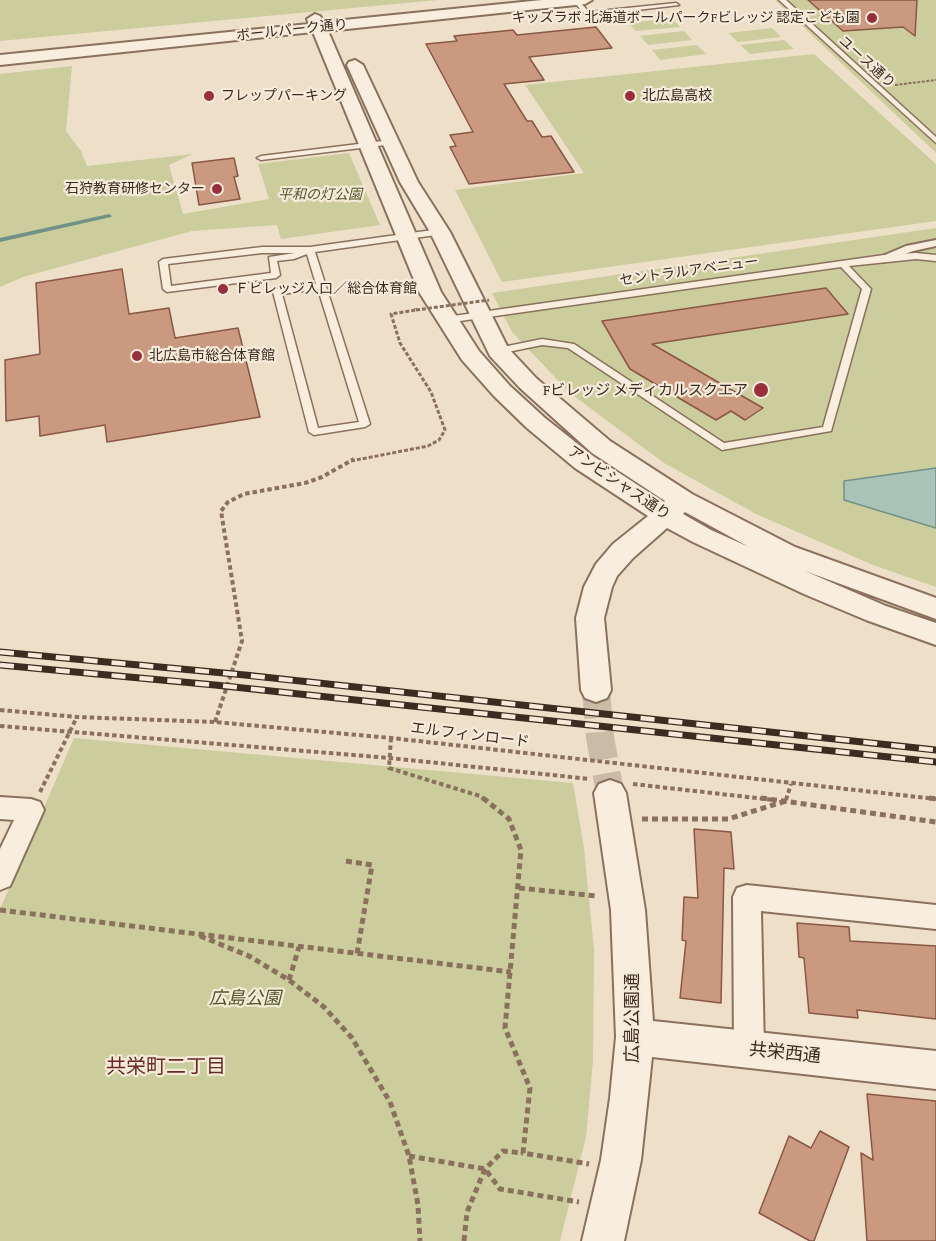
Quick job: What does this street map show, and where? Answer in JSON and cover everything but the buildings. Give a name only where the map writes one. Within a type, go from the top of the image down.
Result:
[{"type":"street","name":"ボールパーク通り","points":[[0,60],[506,0]]},
{"type":"street","name":"ボールパーク通り","points":[[0,50],[578,0]]},
{"type":"street","name":"アンビシャス通り","points":[[326,22],[348,48],[409,182],[484,307],[498,351],[528,383],[601,447],[641,475],[674,508],[744,557],[876,613],[936,634]]},
{"type":"street","name":"アンビシャス通り","points":[[326,22],[368,144],[430,292],[470,355],[536,423],[584,462],[674,508],[785,554],[936,609]]},
{"type":"street","points":[[884,258],[910,248],[936,243]]},
{"type":"street","points":[[596,690],[590,618],[598,587],[606,570],[623,551],[674,508]]},
{"type":"street","name":"広島公園通","points":[[603,1241],[623,1149],[630,1098],[634,1036],[628,910],[616,794]]},
{"type":"street","points":[[0,808],[31,810],[0,878]]},
{"type":"street","points":[[749,1049],[747,897],[936,917]]},
{"type":"street","name":"共栄西通","points":[[634,1036],[936,1070]]},
{"type":"lane","points":[[578,0],[587,14],[676,5]]},
{"type":"lane","name":"ユース通り","points":[[782,0],[936,141]]},
{"type":"lane","points":[[261,158],[391,142]]},
{"type":"lane","points":[[310,250],[294,256],[272,259],[276,275],[167,289],[163,262],[262,250],[310,250],[440,232]]},
{"type":"lane","points":[[310,250],[365,424],[314,432],[277,292],[321,286]]},
{"type":"lane","name":"セントラルアベニュー","points":[[447,320],[484,307],[884,258],[916,256],[936,258]]},
{"type":"lane","points":[[498,351],[542,342],[571,346],[722,447],[827,429],[867,289],[843,264]]},
{"type":"path","points":[[893,85],[936,80]]},
{"type":"path","points":[[216,722],[242,641],[221,511],[228,502],[244,494],[305,483],[322,477],[354,459],[428,446],[439,440],[443,435],[444,425],[431,392],[400,343],[391,314],[416,310],[484,307]]},
{"type":"path","name":"エルフィンロード","points":[[0,710],[77,717],[216,722],[391,738],[936,799]]},
{"type":"path","points":[[31,810],[77,717]]},
{"type":"path","points":[[0,726],[390,758],[616,794],[728,819],[786,801]]},
{"type":"path","points":[[391,738],[389,768],[480,796],[509,819],[521,850],[505,1028],[530,1088],[523,1154]]},
{"type":"path","points":[[786,801],[791,784]]},
{"type":"path","points":[[616,794],[786,801],[936,822]]},
{"type":"path","points":[[345,861],[372,865],[357,954]]},
{"type":"path","points":[[519,888],[597,896]]},
{"type":"path","points":[[0,910],[511,972]]},
{"type":"path","points":[[194,934],[249,956],[289,980],[324,1007],[352,1038],[390,1102],[409,1156],[418,1204],[420,1241]]},
{"type":"path","points":[[289,980],[299,947]]},
{"type":"path","points":[[464,1241],[467,1212],[485,1169],[503,1151],[589,1164]]},
{"type":"path","points":[[409,1156],[485,1169],[500,1189],[579,1202]]},
{"type":"green space","points":[[0,0],[438,0],[0,41]]},
{"type":"green space","points":[[775,0],[936,0],[936,153]]},
{"type":"green space","points":[[672,18],[680,27],[636,31],[628,23]]},
{"type":"green space","points":[[772,28],[781,37],[738,42],[728,33]]},
{"type":"green space","points":[[684,31],[692,40],[648,45],[640,36]]},
{"type":"green space","points":[[784,40],[794,49],[750,54],[740,45]]},
{"type":"green space","points":[[697,45],[706,54],[660,60],[652,50]]},
{"type":"green space","points":[[814,54],[936,164],[936,221],[502,282],[455,190],[584,173],[525,85]]},
{"type":"green space","name":"平和の灯公園","points":[[72,66],[66,131],[81,151],[87,166],[193,154],[169,165],[183,214],[269,199],[258,164],[349,153],[380,225],[281,239],[277,225],[192,231],[23,277],[0,287],[0,74]]},
{"type":"green space","points":[[936,228],[936,587],[873,565],[756,514],[664,463],[570,393],[512,332],[492,293]]},
{"type":"green space","name":"広島公園","points":[[74,738],[573,783],[584,848],[594,950],[593,1061],[586,1137],[560,1241],[0,1241],[0,909]]},
{"type":"shaded area","points":[[936,468],[936,528],[844,500],[844,481]]},
{"type":"waterway","points":[[0,240],[109,216]]},
{"type":"tunnel","points":[[596,690],[600,737],[610,793]]},
{"type":"railway","points":[[0,652],[245,675],[936,750]]},
{"type":"railway","points":[[0,665],[215,685],[936,762]]},
{"type":"place","name":"キッズラボ 北海道ボールパークFビレッジ 認定こども園","points":[[872,18]]},
{"type":"place","name":"フレップパーキング","points":[[209,96]]},
{"type":"place","name":"北広島高校","points":[[630,96]]},
{"type":"place","name":"石狩教育研修センター","points":[[217,189]]},
{"type":"place","name":"Ｆビレッジ入口／総合体育館","points":[[223,289]]},
{"type":"place","name":"北広島市総合体育館","points":[[137,356]]},
{"type":"place","name":"Fビレッジ メディカルスクエア","points":[[761,390]]},
{"type":"district","name":"共栄町二丁目","points":[[166,1067]]}]
